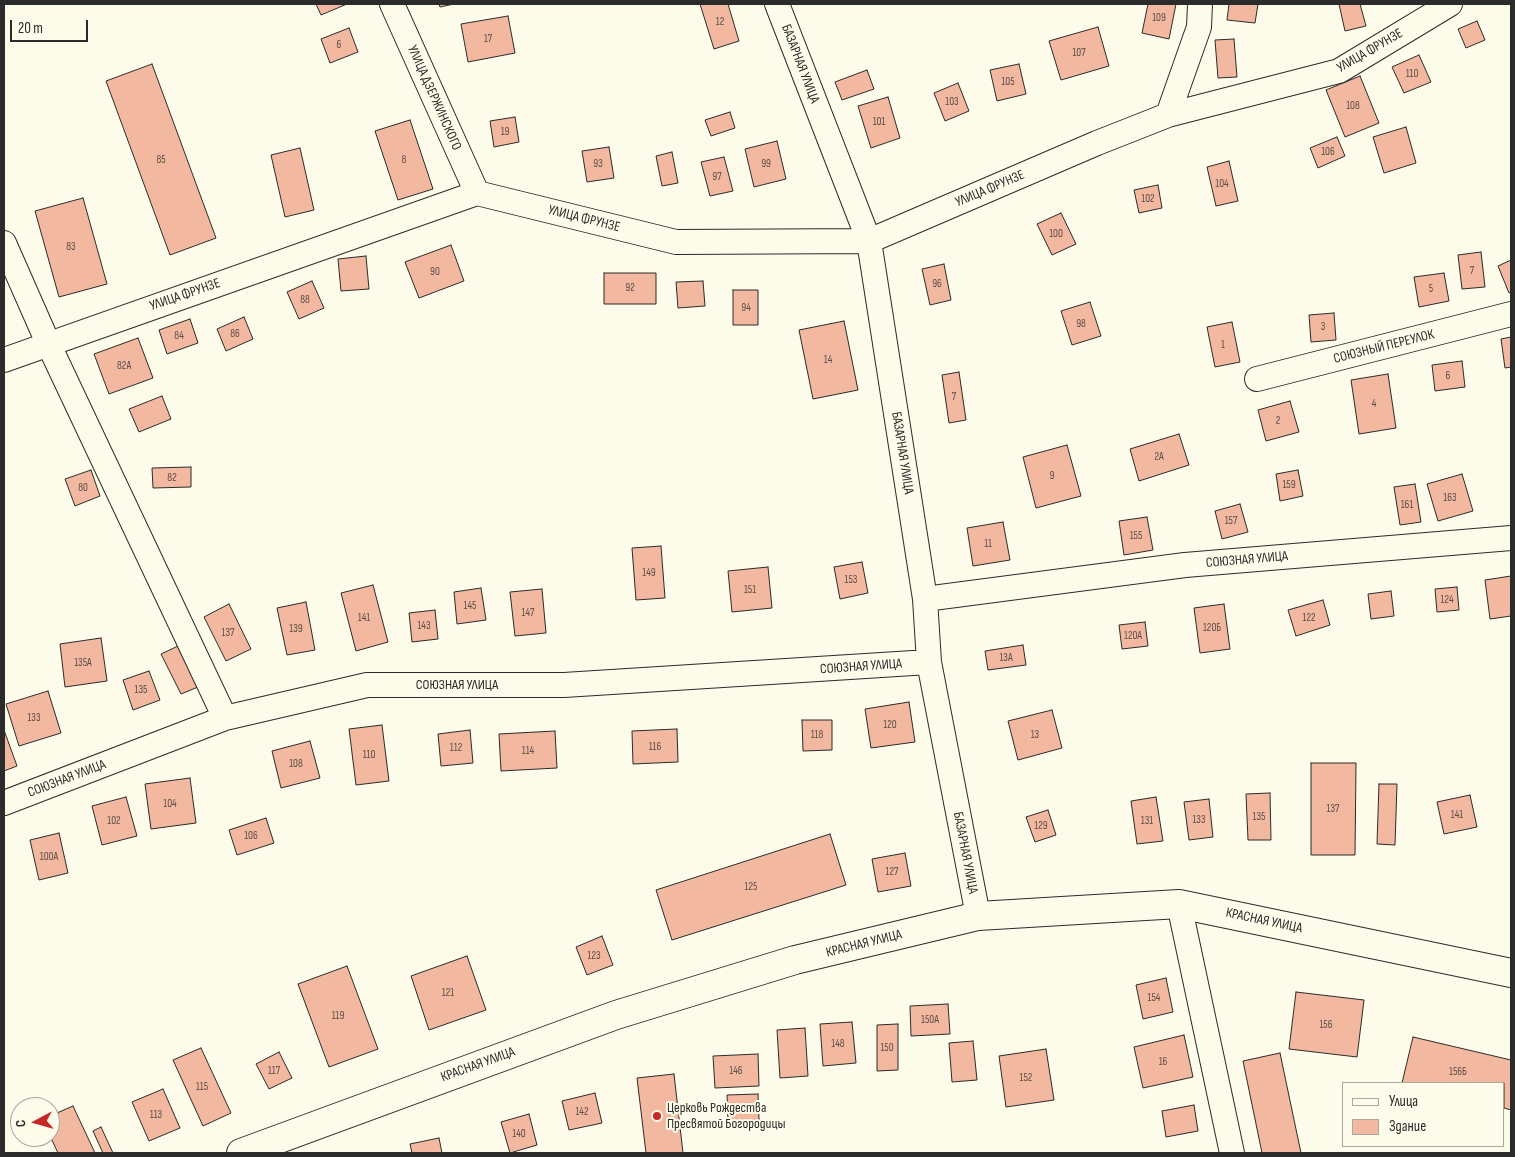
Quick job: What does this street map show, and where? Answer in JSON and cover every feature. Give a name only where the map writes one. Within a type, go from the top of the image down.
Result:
[{"type":"street","name":"УЛИЦА ДЗЕРЖИНСКОГО","points":[[392,4],[476,193]]},
{"type":"street","name":"БАЗАРНАЯ УЛИЦА","points":[[777,4],[869,242],[925,599],[929,662],[978,916]]},
{"type":"street","points":[[1168,115],[1199,27],[1200,4]]},
{"type":"street","name":"УЛИЦА ФРУНЗЕ","points":[[4,360],[476,193],[676,242],[869,242],[1097,142],[1168,115],[1339,71],[1450,4]]},
{"type":"street","points":[[4,243],[48,343],[225,718]]},
{"type":"street","name":"СОЮЗНЫЙ ПЕРЕУЛОК","points":[[1258,379],[1511,314]]},
{"type":"street","name":"СОЮЗНАЯ УЛИЦА","points":[[925,599],[1185,565],[1511,538]]},
{"type":"street","name":"СОЮЗНАЯ УЛИЦА","points":[[4,804],[225,718],[367,686],[564,685],[929,662]]},
{"type":"street","points":[[1179,904],[1232,1153]]},
{"type":"street","name":"КРАСНАЯ УЛИЦА","points":[[241,1153],[616,1015],[795,960],[978,916],[1179,904],[1511,973]]},
{"type":"building","points":[[316,4],[347,4],[321,15]]},
{"type":"building","points":[[439,4],[454,4],[440,7]]},
{"type":"building","points":[[700,4],[728,4],[739,41],[714,49]]},
{"type":"building","points":[[1148,4],[1176,4],[1169,39],[1142,33]]},
{"type":"building","points":[[1229,4],[1258,4],[1255,23],[1227,20]]},
{"type":"building","points":[[1339,4],[1360,4],[1366,26],[1345,31]]},
{"type":"building","points":[[508,16],[515,53],[468,62],[461,24]]},
{"type":"building","points":[[1477,21],[1485,40],[1466,48],[1458,29]]},
{"type":"building","points":[[1098,27],[1109,66],[1061,80],[1049,41]]},
{"type":"building","points":[[349,28],[358,52],[330,63],[321,39]]},
{"type":"building","points":[[1234,39],[1237,77],[1218,78],[1215,40]]},
{"type":"building","points":[[1419,55],[1431,82],[1404,93],[1392,67]]},
{"type":"building","points":[[152,64],[216,238],[170,255],[106,81]]},
{"type":"building","points":[[1019,64],[1026,94],[997,101],[990,70]]},
{"type":"building","points":[[867,70],[874,89],[842,100],[835,82]]},
{"type":"building","points":[[1360,76],[1379,123],[1345,137],[1326,90]]},
{"type":"building","points":[[958,83],[969,111],[945,121],[934,93]]},
{"type":"building","points":[[888,97],[900,138],[871,148],[858,106]]},
{"type":"building","points":[[730,112],[735,128],[711,136],[705,120]]},
{"type":"building","points":[[515,117],[519,142],[494,147],[490,121]]},
{"type":"building","points":[[410,120],[433,189],[398,200],[375,131]]},
{"type":"building","points":[[1406,127],[1416,163],[1384,173],[1373,137]]},
{"type":"building","points":[[1337,137],[1345,156],[1318,168],[1310,148]]},
{"type":"building","points":[[777,141],[786,179],[754,187],[745,149]]},
{"type":"building","points":[[609,147],[614,178],[587,182],[582,151]]},
{"type":"building","points":[[300,148],[314,210],[285,217],[271,155]]},
{"type":"building","points":[[672,152],[678,183],[662,186],[656,156]]},
{"type":"building","points":[[724,157],[733,191],[710,196],[701,162]]},
{"type":"building","points":[[1229,161],[1238,201],[1216,206],[1207,167]]},
{"type":"building","points":[[1158,185],[1162,208],[1139,213],[1134,190]]},
{"type":"building","points":[[83,198],[107,284],[59,297],[35,211]]},
{"type":"building","points":[[1061,213],[1076,244],[1052,255],[1037,224]]},
{"type":"building","points":[[451,245],[464,281],[419,298],[405,262]]},
{"type":"building","points":[[1481,252],[1485,287],[1462,289],[1458,255]]},
{"type":"building","points":[[366,256],[369,289],[341,291],[338,259]]},
{"type":"building","points":[[1511,260],[1511,292],[1509,293],[1498,266]]},
{"type":"building","points":[[944,264],[951,300],[930,305],[922,269]]},
{"type":"building","points":[[604,273],[656,273],[656,304],[604,304]]},
{"type":"building","points":[[1444,273],[1449,301],[1419,307],[1414,277]]},
{"type":"building","points":[[312,281],[324,308],[299,319],[287,292]]},
{"type":"building","points":[[703,281],[705,306],[678,308],[676,282]]},
{"type":"building","points":[[733,290],[758,290],[758,325],[733,325]]},
{"type":"building","points":[[1090,302],[1101,336],[1072,345],[1061,311]]},
{"type":"building","points":[[1334,313],[1336,340],[1311,342],[1309,315]]},
{"type":"building","points":[[244,317],[253,339],[226,351],[217,329]]},
{"type":"building","points":[[190,319],[198,343],[167,354],[159,330]]},
{"type":"building","points":[[844,321],[858,390],[813,399],[799,330]]},
{"type":"building","points":[[1232,322],[1240,362],[1215,367],[1207,327]]},
{"type":"building","points":[[1511,337],[1511,367],[1505,368],[1501,339]]},
{"type":"building","points":[[138,338],[153,378],[109,394],[94,354]]},
{"type":"building","points":[[1462,361],[1465,387],[1435,391],[1432,365]]},
{"type":"building","points":[[959,372],[966,420],[949,423],[942,375]]},
{"type":"building","points":[[1388,374],[1396,428],[1359,434],[1351,380]]},
{"type":"building","points":[[162,396],[171,419],[139,432],[129,409]]},
{"type":"building","points":[[1290,401],[1299,432],[1266,441],[1258,410]]},
{"type":"building","points":[[1179,434],[1189,465],[1139,481],[1130,449]]},
{"type":"building","points":[[1067,445],[1081,496],[1036,508],[1023,457]]},
{"type":"building","points":[[191,467],[191,487],[153,488],[152,468]]},
{"type":"building","points":[[91,470],[100,496],[75,506],[65,479]]},
{"type":"building","points":[[1298,470],[1303,496],[1280,501],[1276,474]]},
{"type":"building","points":[[1462,474],[1473,511],[1438,521],[1427,484]]},
{"type":"building","points":[[1415,484],[1421,522],[1400,525],[1394,487]]},
{"type":"building","points":[[1240,504],[1248,532],[1222,539],[1215,511]]},
{"type":"building","points":[[1147,517],[1153,550],[1124,555],[1119,521]]},
{"type":"building","points":[[1003,522],[1010,560],[973,566],[967,528]]},
{"type":"building","points":[[661,546],[665,598],[636,600],[632,548]]},
{"type":"building","points":[[862,562],[868,593],[840,599],[834,567]]},
{"type":"building","points":[[768,567],[772,608],[732,612],[728,571]]},
{"type":"building","points":[[1511,576],[1511,616],[1490,619],[1485,580]]},
{"type":"building","points":[[373,585],[388,642],[356,651],[341,593]]},
{"type":"building","points":[[1457,587],[1459,610],[1437,612],[1435,589]]},
{"type":"building","points":[[481,588],[486,620],[457,624],[454,592]]},
{"type":"building","points":[[542,589],[546,633],[515,636],[510,592]]},
{"type":"building","points":[[1391,591],[1394,616],[1371,619],[1368,594]]},
{"type":"building","points":[[1323,600],[1330,625],[1296,636],[1288,610]]},
{"type":"building","points":[[306,602],[315,650],[287,655],[277,608]]},
{"type":"building","points":[[229,604],[251,649],[226,661],[204,617]]},
{"type":"building","points":[[1224,604],[1230,649],[1200,653],[1194,608]]},
{"type":"building","points":[[435,610],[438,639],[412,642],[409,613]]},
{"type":"building","points":[[1145,622],[1148,646],[1122,649],[1119,625]]},
{"type":"building","points":[[101,638],[107,681],[65,687],[60,644]]},
{"type":"building","points":[[1023,645],[1026,665],[988,670],[985,651]]},
{"type":"building","points":[[178,646],[198,687],[181,694],[161,654]]},
{"type":"building","points":[[149,671],[160,700],[133,710],[123,680]]},
{"type":"building","points":[[48,691],[61,733],[19,746],[6,704]]},
{"type":"building","points":[[909,702],[915,742],[871,748],[865,709]]},
{"type":"building","points":[[1052,710],[1062,748],[1018,760],[1008,721]]},
{"type":"building","points":[[802,720],[832,720],[832,750],[803,751]]},
{"type":"building","points":[[382,725],[389,781],[356,785],[349,729]]},
{"type":"building","points":[[677,729],[678,762],[633,764],[632,731]]},
{"type":"building","points":[[4,730],[17,766],[4,771]]},
{"type":"building","points":[[470,730],[473,763],[441,766],[438,734]]},
{"type":"building","points":[[555,731],[557,768],[501,771],[499,734]]},
{"type":"building","points":[[310,741],[320,778],[281,788],[272,751]]},
{"type":"building","points":[[1311,763],[1356,763],[1355,855],[1311,855]]},
{"type":"building","points":[[190,778],[196,823],[151,829],[145,784]]},
{"type":"building","points":[[1379,784],[1397,784],[1395,845],[1377,844]]},
{"type":"building","points":[[1270,793],[1271,840],[1248,840],[1246,794]]},
{"type":"building","points":[[1470,795],[1477,827],[1444,834],[1437,802]]},
{"type":"building","points":[[126,797],[137,836],[102,845],[92,806]]},
{"type":"building","points":[[1156,797],[1163,841],[1137,844],[1131,801]]},
{"type":"building","points":[[1209,799],[1213,837],[1189,840],[1184,802]]},
{"type":"building","points":[[1048,810],[1056,835],[1035,842],[1026,817]]},
{"type":"building","points":[[266,818],[274,843],[237,855],[229,830]]},
{"type":"building","points":[[59,833],[68,873],[39,880],[30,840]]},
{"type":"building","points":[[830,834],[846,885],[672,940],[656,890]]},
{"type":"building","points":[[905,853],[911,886],[878,892],[872,859]]},
{"type":"building","points":[[602,936],[613,965],[587,975],[576,947]]},
{"type":"building","points":[[467,956],[486,1010],[429,1030],[411,976]]},
{"type":"building","points":[[347,966],[378,1049],[329,1067],[298,984]]},
{"type":"building","points":[[1166,978],[1173,1012],[1143,1019],[1136,985]]},
{"type":"building","points":[[1296,992],[1364,1000],[1357,1057],[1289,1049]]},
{"type":"building","points":[[948,1004],[950,1034],[911,1036],[910,1006]]},
{"type":"building","points":[[852,1022],[856,1063],[823,1066],[820,1024]]},
{"type":"building","points":[[898,1024],[898,1070],[877,1071],[877,1025]]},
{"type":"building","points":[[805,1028],[808,1076],[780,1078],[777,1030]]},
{"type":"building","points":[[1184,1035],[1193,1077],[1143,1088],[1134,1047]]},
{"type":"building","points":[[1413,1037],[1511,1060],[1511,1110],[1505,1108],[1505,1082],[1402,1082]]},
{"type":"building","points":[[973,1041],[977,1080],[952,1082],[949,1043]]},
{"type":"building","points":[[201,1048],[231,1113],[203,1126],[173,1060]]},
{"type":"building","points":[[1046,1049],[1054,1100],[1006,1107],[999,1056]]},
{"type":"building","points":[[279,1052],[292,1078],[269,1089],[256,1064]]},
{"type":"building","points":[[1280,1053],[1301,1153],[1262,1153],[1243,1061]]},
{"type":"building","points":[[758,1054],[759,1086],[715,1088],[713,1056]]},
{"type":"building","points":[[674,1074],[683,1153],[646,1153],[637,1078]]},
{"type":"building","points":[[163,1089],[180,1128],[149,1141],[132,1102]]},
{"type":"building","points":[[595,1093],[602,1123],[569,1130],[562,1101]]},
{"type":"building","points":[[758,1094],[759,1120],[728,1121],[727,1095]]},
{"type":"building","points":[[1194,1105],[1198,1131],[1166,1137],[1162,1111]]},
{"type":"building","points":[[73,1106],[95,1153],[58,1153],[55,1147],[60,1147],[60,1112]]},
{"type":"building","points":[[529,1114],[537,1145],[510,1153],[501,1122]]},
{"type":"building","points":[[101,1127],[113,1153],[103,1153],[93,1131]]},
{"type":"building","points":[[439,1138],[442,1153],[412,1153],[410,1144]]},
{"type":"place","name":"Церковь Рождества Пресвятой Богородицы","points":[[657,1116]]}]
